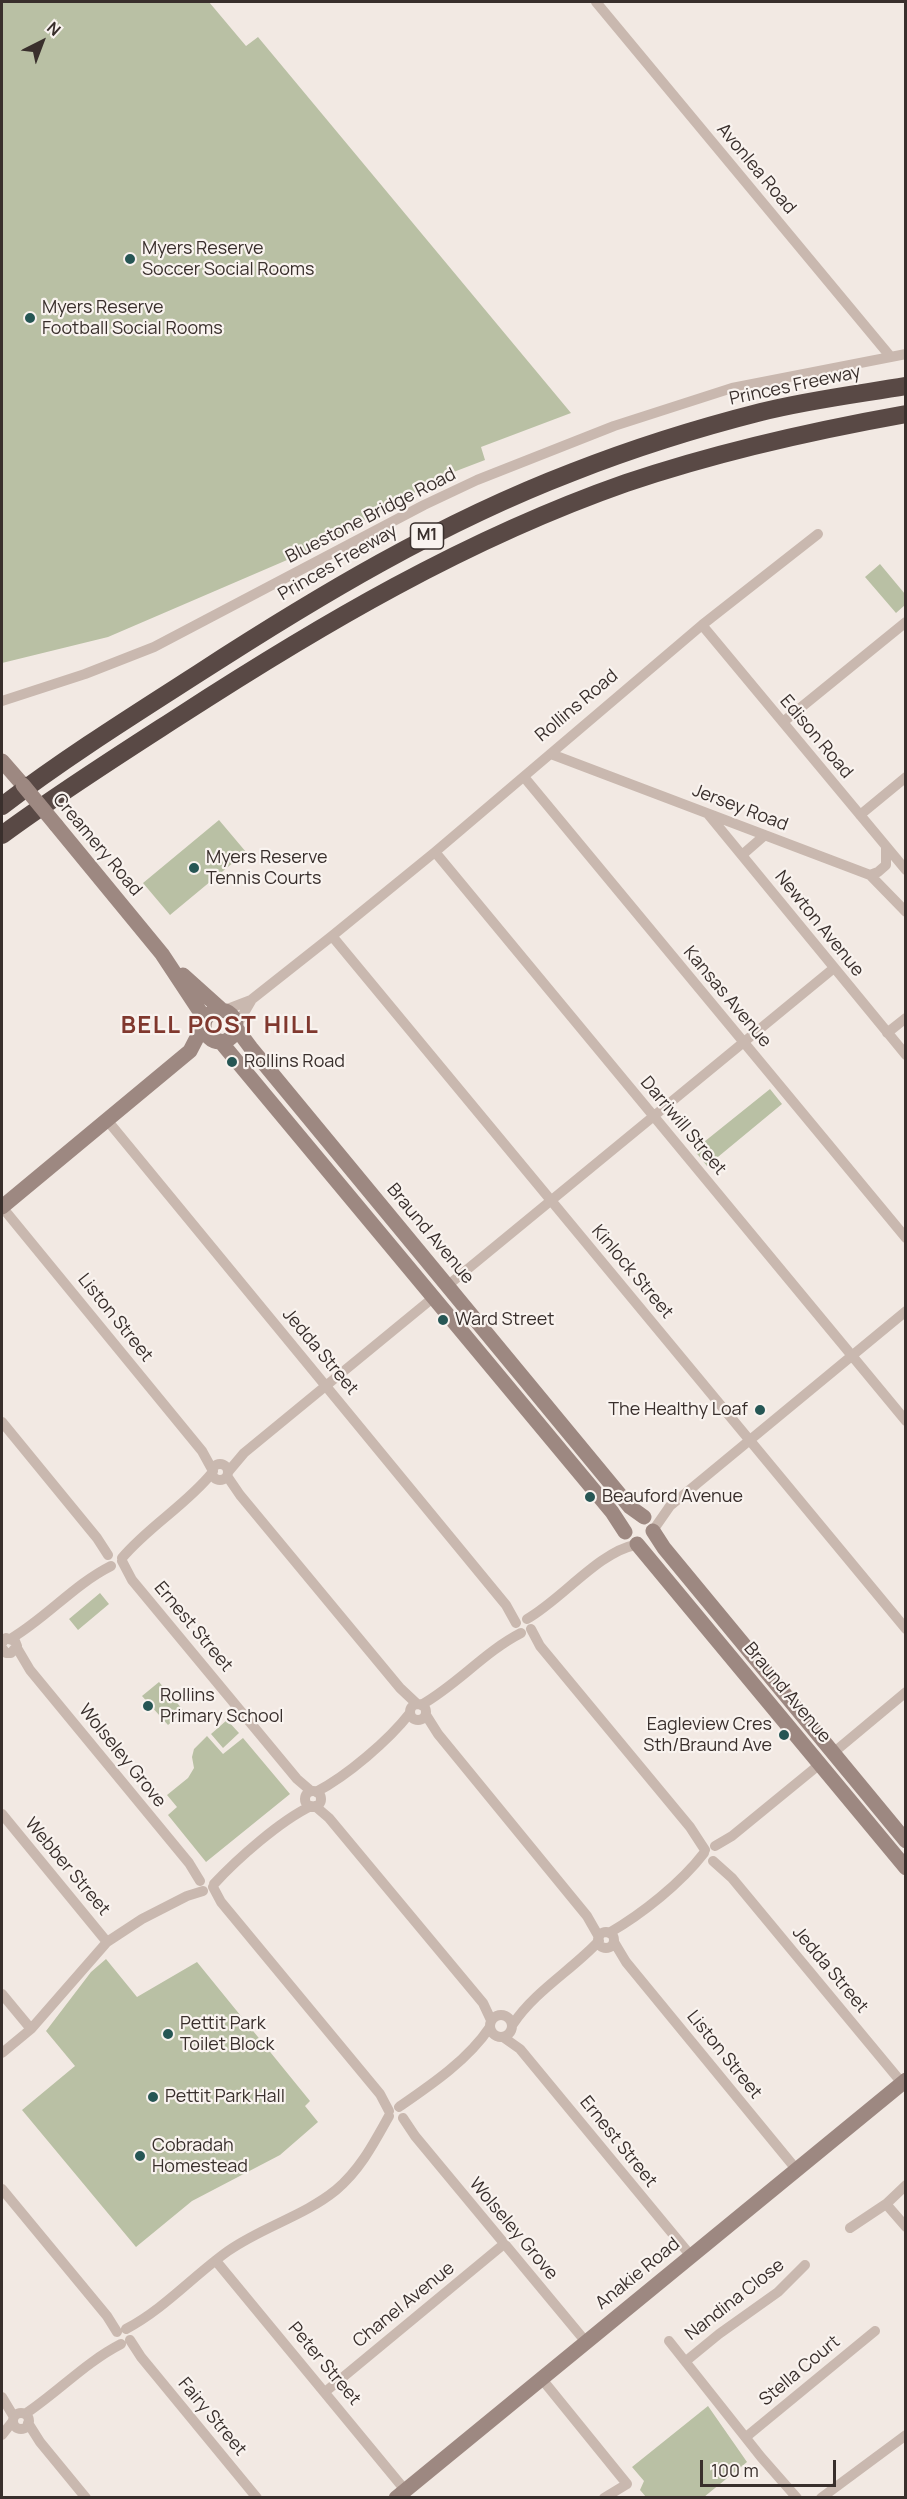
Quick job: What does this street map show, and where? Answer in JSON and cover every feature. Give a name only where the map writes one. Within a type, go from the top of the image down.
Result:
[{"type":"highway","name":"Princes Freeway","points":[[2,806],[54,766],[260,634],[446,527],[573,472],[662,441],[762,412],[906,386]]},
{"type":"highway","name":"M1","points":[[2,835],[115,758],[304,637],[388,589],[470,548],[625,484],[706,458],[809,432],[906,414]]},
{"type":"street","name":"Avonlea Road","points":[[596,2],[890,356]]},
{"type":"street","name":"Bluestone Bridge Road","points":[[2,701],[85,674],[154,647],[424,505],[477,480],[614,426],[732,388],[906,354]]},
{"type":"street","name":"Rollins Road","points":[[223,1010],[251,1000],[332,936],[435,852],[702,625],[818,534]]},
{"type":"street","points":[[783,722],[906,622]]},
{"type":"street","name":"Edison Road","points":[[702,625],[905,870]]},
{"type":"street","name":"Jersey Road","points":[[550,754],[765,835],[878,873],[882,890],[906,912]]},
{"type":"street","name":"Creamery Road","points":[[2,761],[162,954],[201,1013],[204,1024]]},
{"type":"street","name":"Kansas Avenue","points":[[524,777],[906,1238]]},
{"type":"street","points":[[860,815],[906,777]]},
{"type":"street","name":"Newton Avenue","points":[[707,813],[906,1055]]},
{"type":"street","points":[[742,855],[765,835]]},
{"type":"street","points":[[878,873],[886,846]]},
{"type":"street","name":"Darriwill Street","points":[[435,852],[906,1421]]},
{"type":"street","points":[[878,873],[897,865],[905,870]]},
{"type":"street","name":"Kinlock Street","points":[[332,936],[906,1629]]},
{"type":"street","name":"Creamery Road","points":[[162,954],[216,1007],[223,1010]]},
{"type":"street","points":[[7,1645],[220,1473],[834,968]]},
{"type":"street","name":"Rollins Road","points":[[237,1026],[251,1000]]},
{"type":"street","points":[[2,1207],[190,1051],[230,1037],[237,1026],[232,1015],[223,1010],[211,1014],[190,1051]]},
{"type":"street","points":[[887,1033],[906,1018]]},
{"type":"street","points":[[204,1024],[208,1036],[219,1041]]},
{"type":"street","name":"Braund Avenue","points":[[237,1026],[251,1048],[630,1507],[649,1524],[664,1548],[906,1841]]},
{"type":"street","name":"Braund Avenue","points":[[219,1041],[619,1521],[630,1539],[906,1868]]},
{"type":"street","name":"Jedda Street","points":[[107,1120],[732,1878],[904,2081]]},
{"type":"street","name":"Liston Street","points":[[2,1207],[796,2169]]},
{"type":"street","points":[[2,2054],[31,2029],[107,1942],[142,1919],[187,1896],[226,1871],[612,1553],[630,1539],[646,1540],[649,1524],[906,1311]]},
{"type":"street","name":"Ernest Street","points":[[2,1422],[691,2256]]},
{"type":"street","points":[[630,1539],[632,1522],[649,1524]]},
{"type":"street","name":"Wolseley Grove","points":[[7,1645],[586,2342]]},
{"type":"street","points":[[2,2436],[216,2261],[242,2242],[315,2204],[336,2190],[363,2161],[378,2136],[420,2092],[906,1692]]},
{"type":"street","name":"Webber Street","points":[[2,1814],[107,1942]]},
{"type":"street","points":[[2,1994],[31,2029]]},
{"type":"street","name":"Anakie Road","points":[[400,2494],[904,2081]]},
{"type":"street","points":[[850,2228],[886,2204],[906,2185]]},
{"type":"street","name":"Fairy Street","points":[[2,2189],[257,2498]]},
{"type":"street","points":[[886,2204],[906,2227]]},
{"type":"street","name":"Chanel Avenue","points":[[325,2392],[504,2244]]},
{"type":"street","name":"Peter Street","points":[[216,2261],[325,2392],[400,2494]]},
{"type":"street","name":"Nandina Close","points":[[686,2361],[719,2334],[778,2292],[805,2265]]},
{"type":"street","name":"Stella Court","points":[[746,2437],[875,2331]]},
{"type":"street","points":[[669,2341],[797,2498]]},
{"type":"street","points":[[541,2378],[627,2484],[604,2498]]},
{"type":"street","points":[[2,2397],[86,2498]]},
{"type":"street","points":[[821,2498],[906,2435]]},
{"type":"green space","points":[[2,2],[209,2],[246,46],[258,37],[571,413],[481,447],[485,460],[451,473],[301,554],[108,637],[2,663]]},
{"type":"green space","points":[[880,564],[905,594],[905,605],[896,613],[865,577]]},
{"type":"green space","name":"Myers Reserve Tennis Courts","points":[[219,820],[246,852],[170,915],[143,883]]},
{"type":"green space","points":[[770,1089],[782,1104],[707,1166],[694,1150]]},
{"type":"green space","points":[[100,1593],[109,1604],[78,1630],[69,1619]]},
{"type":"green space","points":[[159,1682],[184,1711],[168,1725],[142,1696]]},
{"type":"green space","points":[[227,1720],[239,1733],[223,1748],[211,1734]]},
{"type":"green space","points":[[207,1736],[223,1754],[243,1738],[290,1794],[206,1862],[168,1815],[177,1807],[167,1795],[188,1778],[194,1768],[192,1757],[194,1749]]},
{"type":"green space","points":[[106,1959],[137,1997],[197,1962],[310,2101],[305,2106],[318,2122],[280,2155],[192,2201],[136,2247],[22,2110],[75,2066],[46,2031],[91,1972]]},
{"type":"green space","points":[[708,2406],[747,2462],[704,2497],[646,2497],[640,2490],[644,2481],[632,2467]]},
{"type":"place","name":"Myers Reserve Soccer Social Rooms","points":[[130,259]]},
{"type":"place","name":"Myers Reserve Football Social Rooms","points":[[30,318]]},
{"type":"place","name":"Myers Reserve Tennis Courts","points":[[194,868]]},
{"type":"place","name":"Rollins Road","points":[[232,1062]]},
{"type":"place","name":"Ward Street","points":[[443,1320]]},
{"type":"place","name":"The Healthy Loaf","points":[[760,1410]]},
{"type":"place","name":"Beauford Avenue","points":[[590,1497]]},
{"type":"place","name":"Rollins Primary School","points":[[148,1706]]},
{"type":"place","name":"Eagleview Cres Sth/Braund Ave","points":[[784,1735]]},
{"type":"place","name":"Pettit Park Toilet Block","points":[[168,2034]]},
{"type":"place","name":"Pettit Park Hall","points":[[153,2097]]},
{"type":"place","name":"Cobradah Homestead","points":[[140,2156]]},
{"type":"district","name":"BELL POST HILL","points":[[220,1026]]}]
